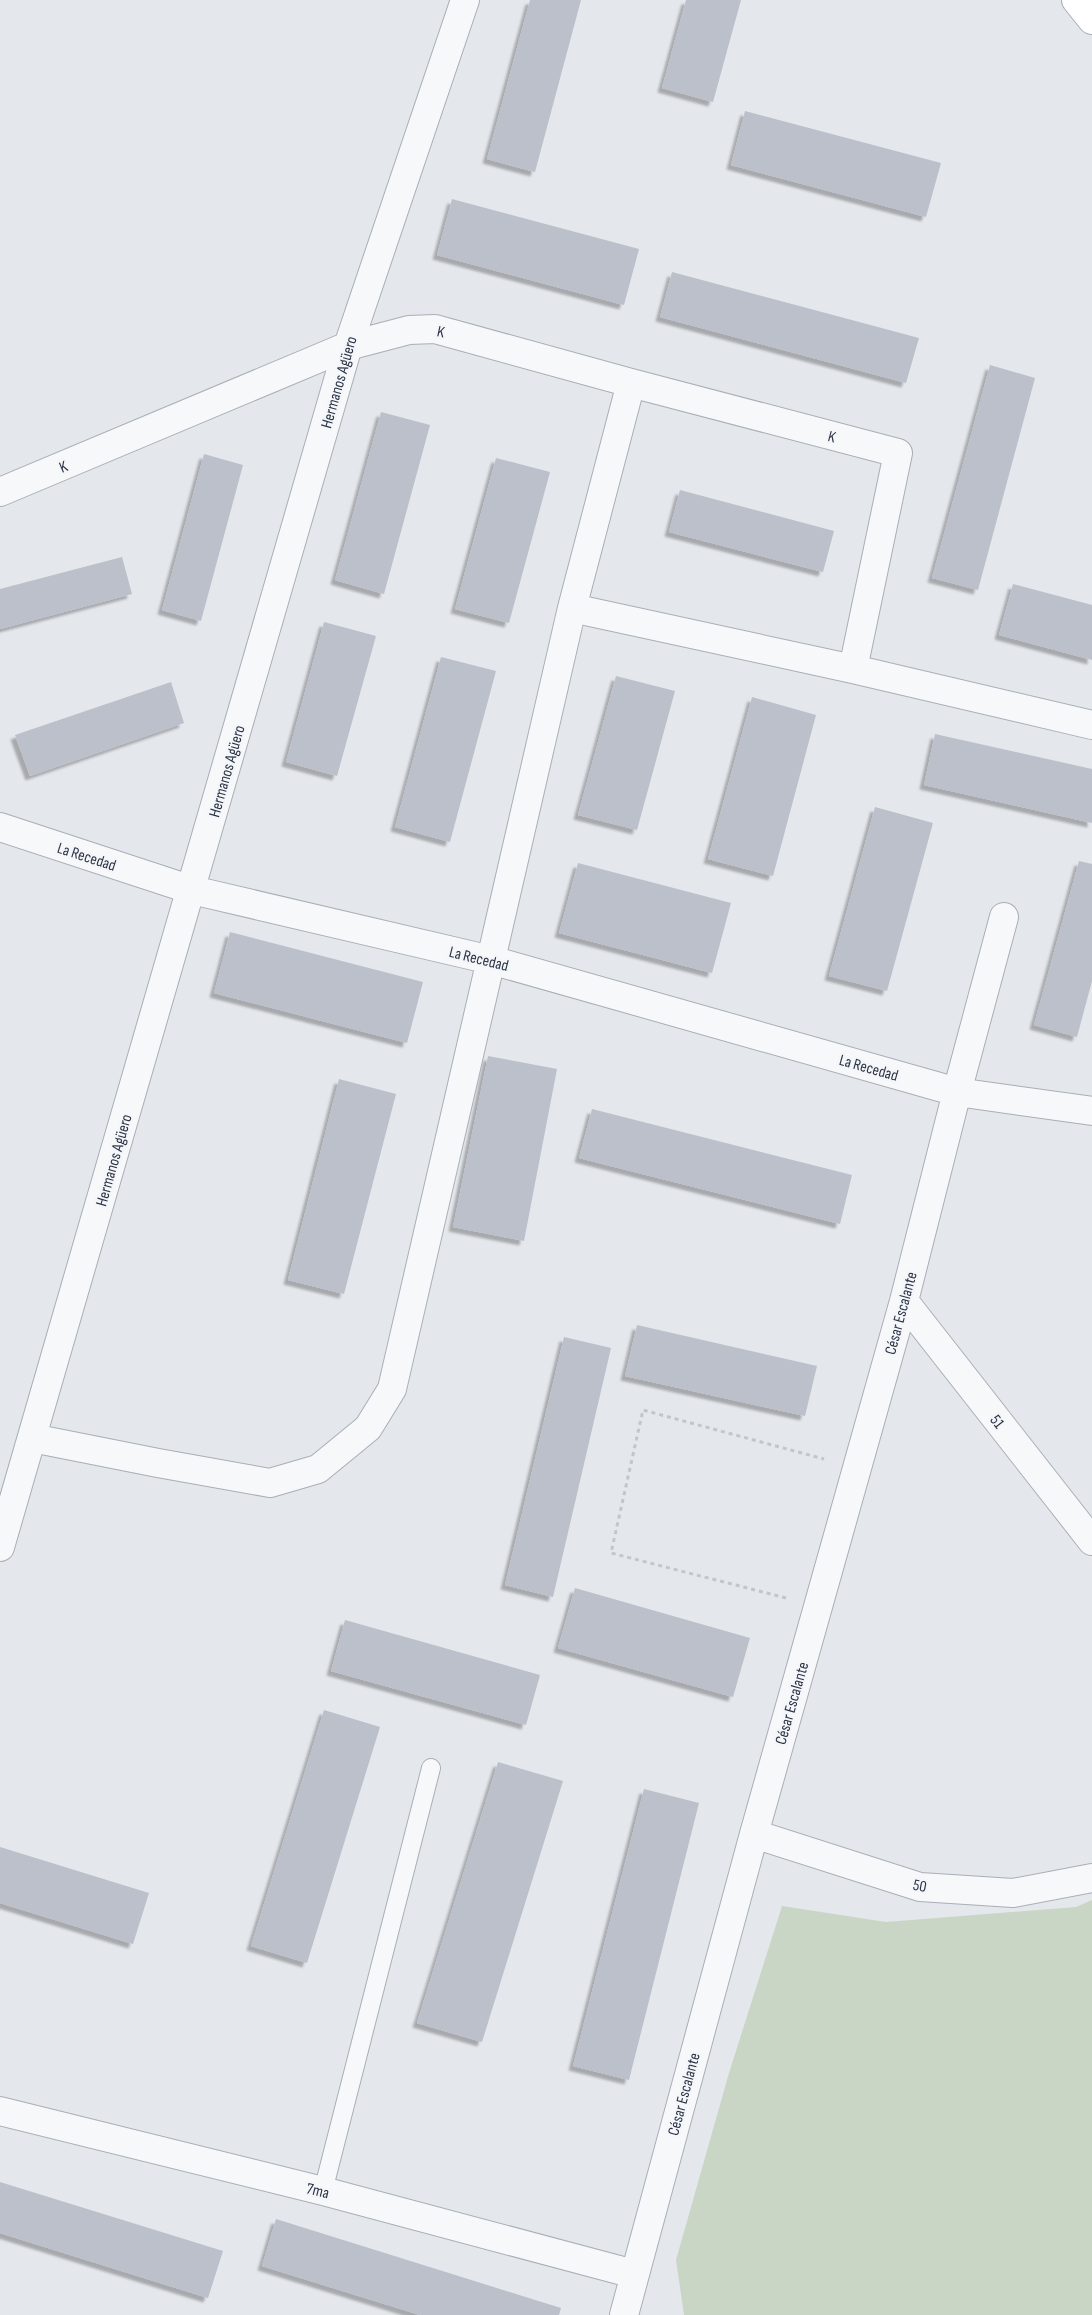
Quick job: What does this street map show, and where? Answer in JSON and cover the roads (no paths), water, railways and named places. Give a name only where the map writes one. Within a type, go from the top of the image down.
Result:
[{"type":"street","name":"Hermanos Agüero","points":[[0,1547],[192,890],[348,346],[465,0]]},
{"type":"street","points":[[1076,0],[1092,20]]},
{"type":"street","name":"K","points":[[0,492],[348,346],[410,330],[435,329],[631,384],[898,453],[854,670]]},
{"type":"street","points":[[32,1438],[270,1483],[318,1468],[368,1428],[392,1389],[572,608],[631,384]]},
{"type":"street","points":[[572,608],[1092,725]]},
{"type":"street","name":"La Recedad","points":[[0,827],[192,890],[491,960],[957,1092]]},
{"type":"street","name":"César Escalante","points":[[624,2315],[754,1834],[904,1301],[1004,917]]},
{"type":"street","points":[[957,1092],[1092,1112]]},
{"type":"street","name":"51","points":[[904,1301],[1092,1541]]},
{"type":"street","name":"50","points":[[754,1834],[920,1887],[1013,1894],[1092,1878]]},
{"type":"street","name":"7ma","points":[[0,2111],[323,2191],[634,2274]]},
{"type":"lane","points":[[323,2191],[431,1768]]}]
